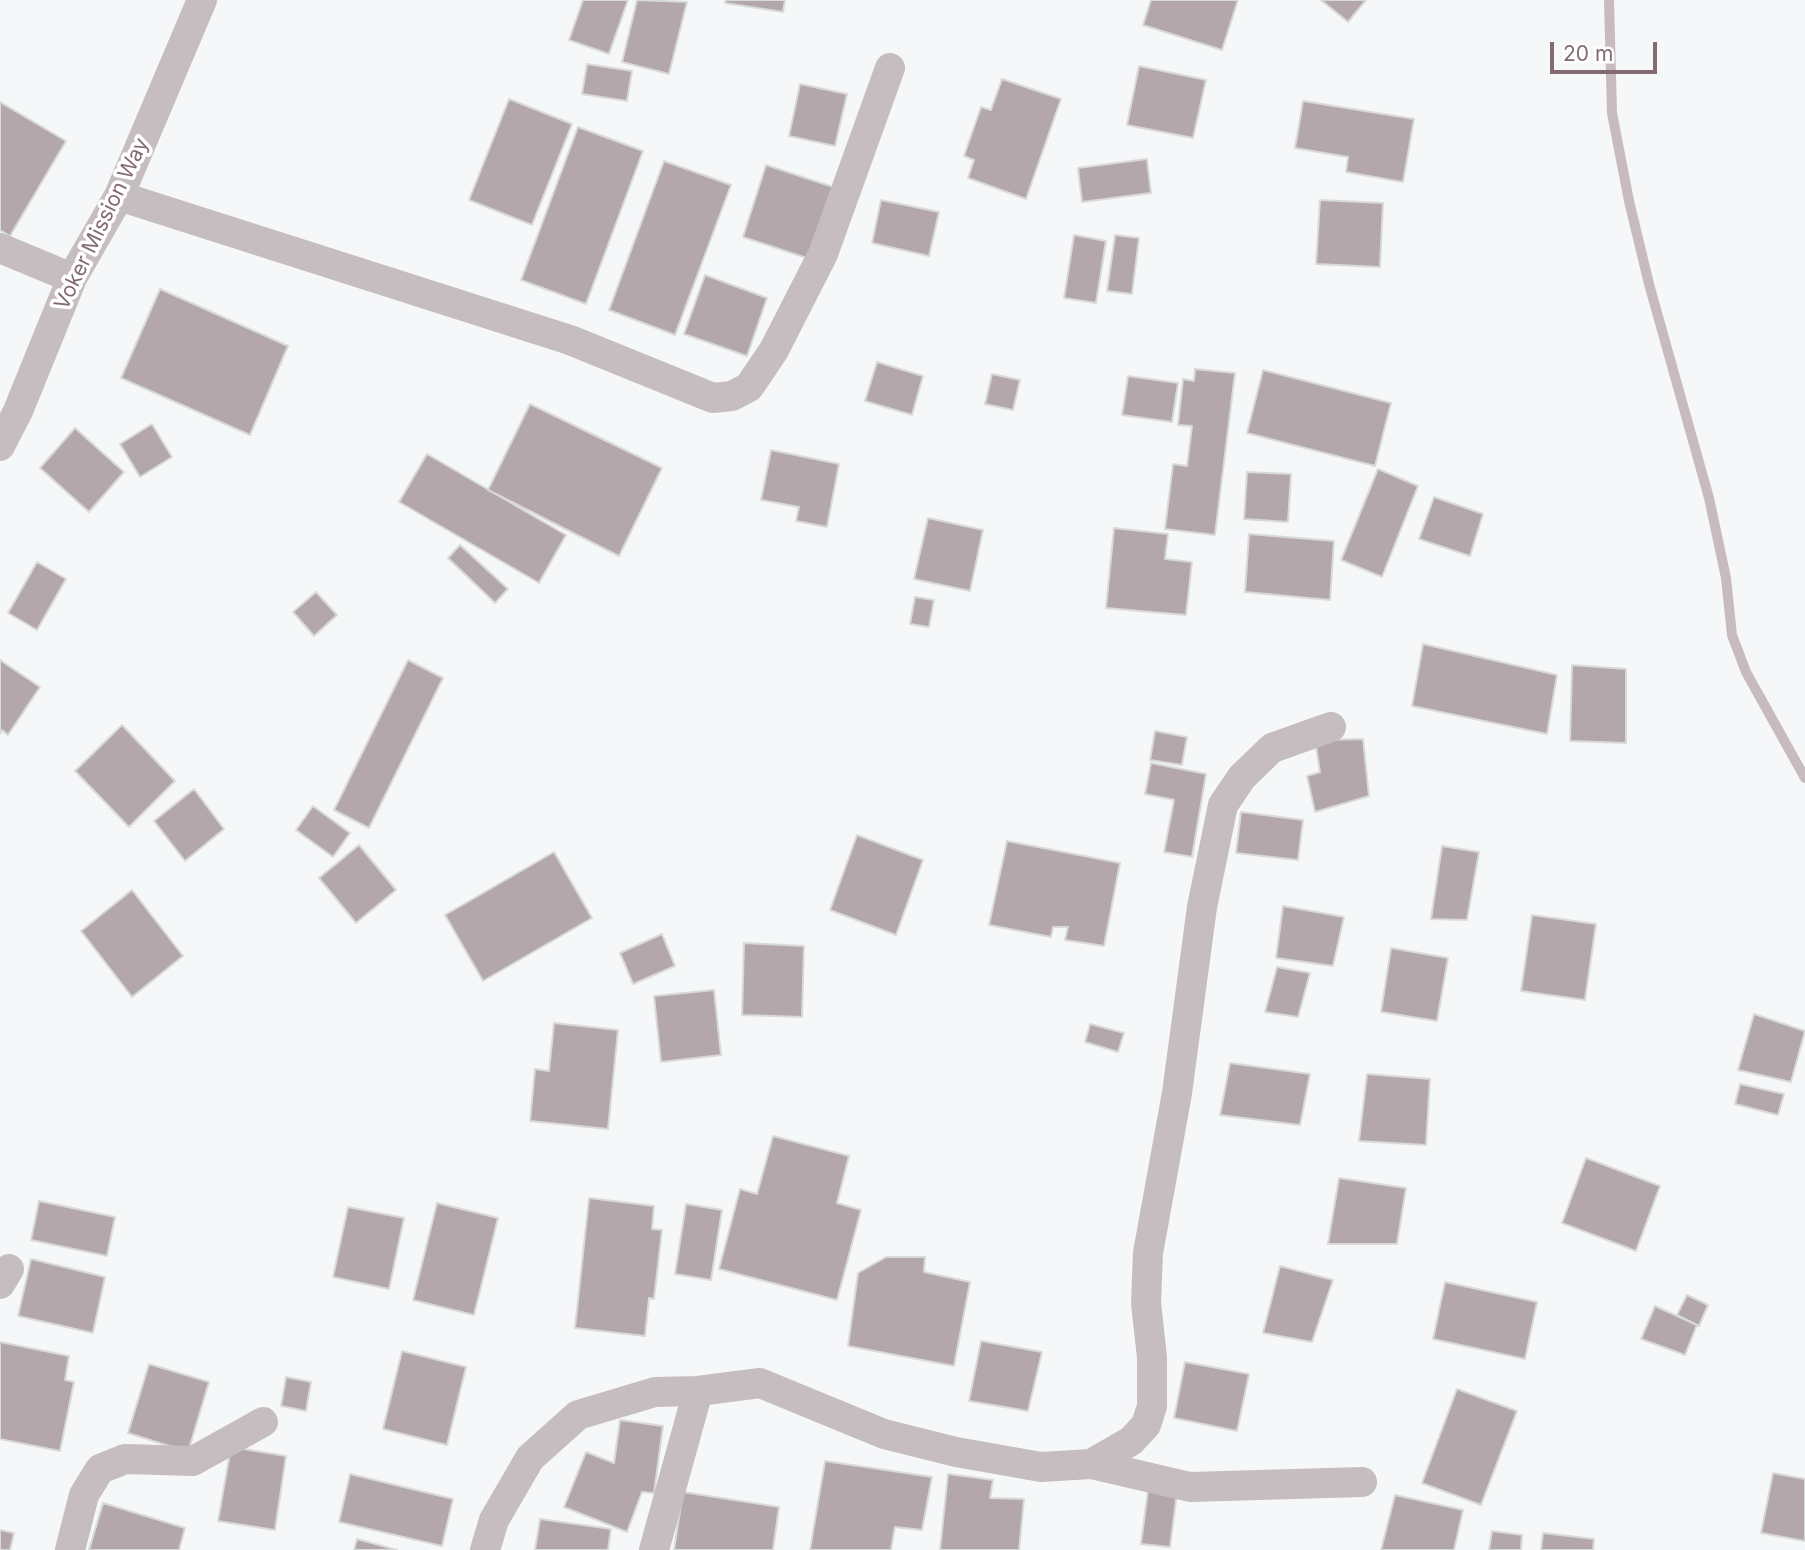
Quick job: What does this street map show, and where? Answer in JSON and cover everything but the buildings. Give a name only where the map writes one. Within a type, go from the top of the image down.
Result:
[{"type":"street","name":"Voker Mission Way","points":[[0,446],[18,411],[72,278],[119,196],[202,0]]},
{"type":"street","points":[[119,196],[570,340],[713,398],[732,396],[749,387],[774,349],[823,254],[890,68]]},
{"type":"street","points":[[0,248],[72,278]]},
{"type":"street","points":[[1091,1464],[1131,1441],[1146,1425],[1152,1406],[1152,1357],[1146,1303],[1148,1253],[1177,1093],[1202,907],[1223,804],[1242,777],[1272,748],[1331,727]]},
{"type":"street","points":[[485,1550],[494,1520],[530,1458],[578,1415],[655,1392],[698,1391],[760,1383],[884,1434],[956,1452],[1041,1467],[1091,1464],[1190,1487],[1362,1482]]},
{"type":"street","points":[[654,1550],[698,1391]]},
{"type":"street","points":[[70,1550],[84,1495],[100,1469],[125,1458],[193,1461],[263,1422]]},
{"type":"waterway","points":[[1609,0],[1612,113],[1629,201],[1649,284],[1709,498],[1726,578],[1732,635],[1746,672],[1805,778]]}]
